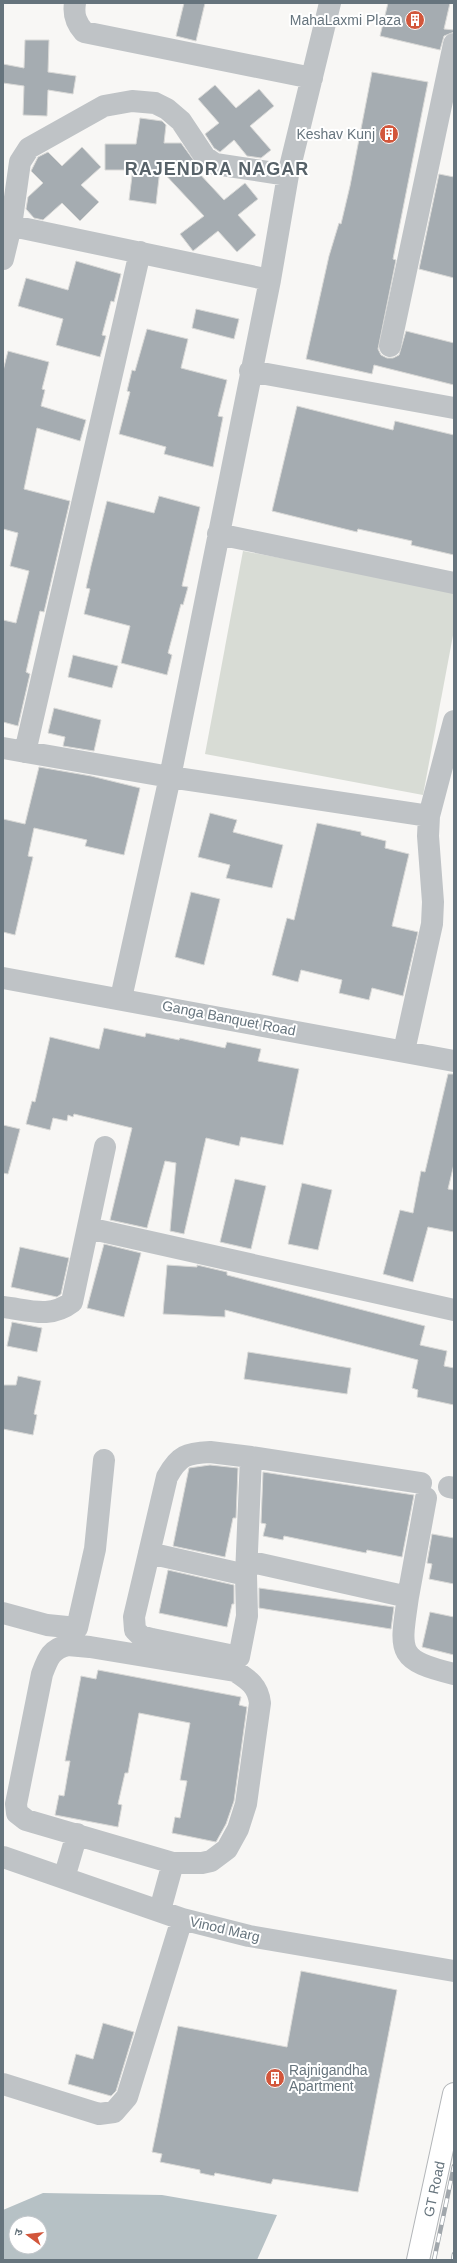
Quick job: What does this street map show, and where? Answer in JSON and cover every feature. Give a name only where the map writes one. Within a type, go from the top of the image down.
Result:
[{"type":"highway","name":"GT Road","points":[[418,2260],[446,2170],[454,2094]]},
{"type":"street","points":[[75,3],[74,12],[77,24],[84,32],[312,78]]},
{"type":"street","points":[[121,998],[170,777],[250,371],[270,280],[288,175],[330,3]]},
{"type":"street","points":[[390,346],[454,44]]},
{"type":"street","points":[[3,259],[7,225],[20,162],[29,148],[104,106],[132,101],[155,103],[181,121],[205,157],[215,164],[288,175]]},
{"type":"street","points":[[7,225],[270,280]]},
{"type":"street","points":[[25,752],[140,252]]},
{"type":"street","points":[[250,371],[454,408]]},
{"type":"street","points":[[218,534],[454,583]]},
{"type":"street","points":[[404,1051],[432,924],[433,902],[428,836],[430,816],[454,721]]},
{"type":"street","points":[[3,748],[170,777],[430,816]]},
{"type":"street","name":"Ganga Banquet Road","points":[[3,978],[121,998],[454,1061]]},
{"type":"street","points":[[3,1307],[52,1313],[63,1309],[72,1302],[105,1148]]},
{"type":"street","points":[[88,1228],[454,1310]]},
{"type":"street","points":[[251,1457],[246,1568],[247,1616],[239,1657],[141,1636],[136,1630],[134,1617],[167,1477],[173,1465],[190,1453],[210,1452],[251,1457],[424,1491],[408,1597],[404,1644],[408,1656],[435,1670],[454,1674]]},
{"type":"street","points":[[3,1613],[47,1625],[77,1628],[95,1549],[104,1460]]},
{"type":"street","points":[[149,1553],[246,1568],[408,1597]]},
{"type":"street","points":[[68,1645],[90,1647],[235,1672],[254,1683],[259,1692],[260,1703],[246,1804],[238,1829],[227,1849],[211,1860],[202,1863],[173,1863],[26,1820],[17,1813],[16,1804],[42,1674],[48,1659],[57,1647],[68,1645]]},
{"type":"street","points":[[64,1878],[78,1834]]},
{"type":"street","name":"Vinod Marg","points":[[3,1857],[160,1910],[182,1919],[249,1936],[454,1971]]},
{"type":"street","points":[[160,1910],[173,1863]]},
{"type":"street","points":[[3,2084],[99,2114],[114,2112],[127,2097],[182,1919]]},
{"type":"shaded area","points":[[243,551],[454,590],[454,630],[423,795],[205,754]]},
{"type":"shaded area","points":[[43,2193],[162,2195],[277,2215],[257,2260],[3,2260],[3,2210]]},
{"type":"building","points":[[184,3],[205,3],[196,41],[176,36]]},
{"type":"building","name":"MahaLaxmi Plaza","points":[[388,3],[450,3],[444,29],[454,30],[454,32],[444,36],[440,50],[380,36]]},
{"type":"building","points":[[25,40],[49,40],[48,72],[76,76],[73,94],[48,90],[47,116],[23,115],[24,86],[3,83],[3,64],[24,68]]},
{"type":"building","points":[[372,72],[428,82],[393,259],[396,260],[378,349],[381,355],[387,358],[393,358],[399,355],[406,331],[454,343],[454,385],[374,365],[372,374],[306,359],[329,256],[339,223],[341,224],[350,186]]},
{"type":"building","points":[[215,85],[236,108],[259,89],[274,106],[250,126],[271,150],[261,158],[247,156],[234,140],[220,152],[214,148],[205,134],[219,123],[198,99]]},
{"type":"building","points":[[140,118],[162,121],[166,125],[164,143],[181,143],[200,169],[197,171],[224,200],[245,183],[258,199],[238,215],[256,235],[237,252],[218,231],[193,251],[180,234],[204,216],[160,169],[156,204],[129,200],[133,168],[132,170],[105,170],[105,144],[136,144]]},
{"type":"building","points":[[82,147],[101,167],[81,185],[99,202],[80,221],[62,203],[43,220],[34,218],[26,209],[28,197],[43,183],[31,171],[38,157],[48,152],[62,166]]},
{"type":"building","points":[[439,174],[454,177],[454,278],[419,269]]},
{"type":"building","points":[[76,261],[121,274],[114,302],[111,301],[102,335],[106,336],[100,357],[56,345],[63,319],[18,306],[26,278],[68,290]]},
{"type":"building","points":[[196,309],[239,319],[234,339],[192,328]]},
{"type":"building","points":[[147,329],[188,339],[181,368],[227,380],[218,416],[223,417],[213,467],[164,454],[166,447],[119,434],[130,392],[127,391],[132,370],[135,371]]},
{"type":"building","points":[[8,351],[49,362],[42,389],[45,390],[41,406],[86,420],[80,441],[37,428],[24,489],[70,501],[44,612],[40,611],[26,672],[30,674],[18,726],[3,722],[3,620],[16,623],[29,571],[10,566],[18,533],[3,529],[3,371]]},
{"type":"building","points":[[297,406],[393,430],[395,421],[454,435],[454,555],[411,545],[412,541],[358,529],[357,532],[272,511]]},
{"type":"building","points":[[159,496],[200,507],[182,586],[188,587],[183,605],[181,604],[168,653],[172,655],[167,675],[121,663],[130,626],[84,614],[90,589],[86,588],[107,501],[154,513]]},
{"type":"building","points":[[73,655],[118,666],[112,688],[68,677]]},
{"type":"building","points":[[54,708],[101,720],[94,751],[63,746],[65,737],[48,733]]},
{"type":"building","points":[[39,767],[91,776],[140,788],[124,855],[85,846],[87,840],[34,828],[28,856],[33,857],[15,935],[3,932],[3,819],[25,824]]},
{"type":"building","points":[[210,813],[237,820],[233,832],[283,845],[272,888],[226,878],[230,865],[198,857]]},
{"type":"building","points":[[317,823],[361,832],[361,835],[386,841],[385,848],[409,854],[392,926],[418,932],[403,996],[372,988],[369,1000],[339,993],[342,980],[301,970],[298,982],[272,975],[287,918],[294,920]]},
{"type":"building","points":[[191,892],[220,899],[204,965],[175,957]]},
{"type":"building","points":[[104,1028],[145,1037],[146,1033],[179,1040],[180,1038],[225,1048],[227,1042],[261,1049],[258,1061],[299,1069],[283,1145],[241,1137],[239,1146],[206,1138],[184,1234],[170,1231],[176,1163],[165,1161],[147,1228],[110,1220],[132,1128],[74,1114],[73,1117],[68,1115],[67,1121],[53,1118],[50,1130],[26,1124],[32,1101],[35,1102],[50,1037],[99,1049]]},
{"type":"building","points":[[448,1074],[454,1074],[454,1164],[448,1189],[454,1190],[454,1232],[428,1227],[413,1282],[383,1274],[400,1210],[413,1213],[421,1171],[425,1172]]},
{"type":"building","points":[[3,1125],[20,1129],[8,1174],[3,1173]]},
{"type":"building","points":[[235,1179],[266,1186],[251,1249],[220,1242]]},
{"type":"building","points":[[302,1183],[332,1190],[318,1250],[288,1244]]},
{"type":"building","points":[[104,1244],[141,1253],[124,1317],[87,1308]]},
{"type":"building","points":[[20,1247],[69,1258],[61,1294],[57,1297],[11,1287]]},
{"type":"building","points":[[167,1265],[197,1267],[197,1265],[227,1272],[227,1275],[425,1326],[420,1345],[447,1351],[444,1366],[454,1368],[454,1405],[417,1397],[418,1390],[412,1388],[418,1360],[225,1310],[225,1317],[163,1314]]},
{"type":"building","points":[[12,1322],[42,1328],[37,1352],[7,1346]]},
{"type":"building","points":[[248,1352],[351,1368],[347,1394],[244,1379]]},
{"type":"building","points":[[18,1376],[41,1381],[34,1414],[37,1415],[33,1435],[3,1429],[3,1385],[16,1385]]},
{"type":"building","points":[[210,1465],[238,1468],[236,1518],[233,1518],[225,1557],[173,1546],[189,1468]]},
{"type":"building","points":[[263,1472],[414,1495],[402,1557],[367,1550],[366,1553],[284,1536],[283,1540],[263,1536],[266,1524],[261,1523]]},
{"type":"building","points":[[432,1534],[454,1538],[454,1584],[429,1579],[432,1564],[427,1563]]},
{"type":"building","points":[[168,1570],[234,1585],[234,1604],[232,1604],[227,1627],[159,1613]]},
{"type":"building","points":[[259,1588],[394,1607],[391,1629],[259,1608]]},
{"type":"building","points":[[430,1612],[454,1617],[454,1655],[422,1647]]},
{"type":"building","points":[[98,1670],[241,1697],[239,1705],[247,1707],[234,1801],[226,1824],[216,1842],[172,1833],[175,1817],[180,1818],[187,1781],[180,1780],[190,1723],[139,1713],[128,1773],[125,1773],[118,1804],[122,1805],[118,1827],[55,1815],[59,1795],[64,1796],[70,1761],[65,1761],[81,1676],[96,1679]]},
{"type":"building","name":"Rajnigandha Apartment","points":[[301,1971],[397,1990],[358,2192],[273,2179],[271,2184],[215,2173],[214,2176],[200,2173],[200,2170],[160,2162],[162,2154],[152,2152],[178,2026],[287,2047]]},
{"type":"building","points":[[103,2023],[134,2032],[116,2091],[111,2096],[68,2084],[76,2054],[93,2059]]},
{"type":"railway","points":[[434,2260],[454,2166]]},
{"type":"railway","points":[[453,2260],[454,2254]]},
{"type":"place","name":"MahaLaxmi Plaza","points":[[415,20]]},
{"type":"place","name":"Keshav Kunj","points":[[389,134]]},
{"type":"place","name":"Rajnigandha Apartment","points":[[275,2078]]},
{"type":"district","name":"RAJENDRA NAGAR","points":[[217,169]]}]
